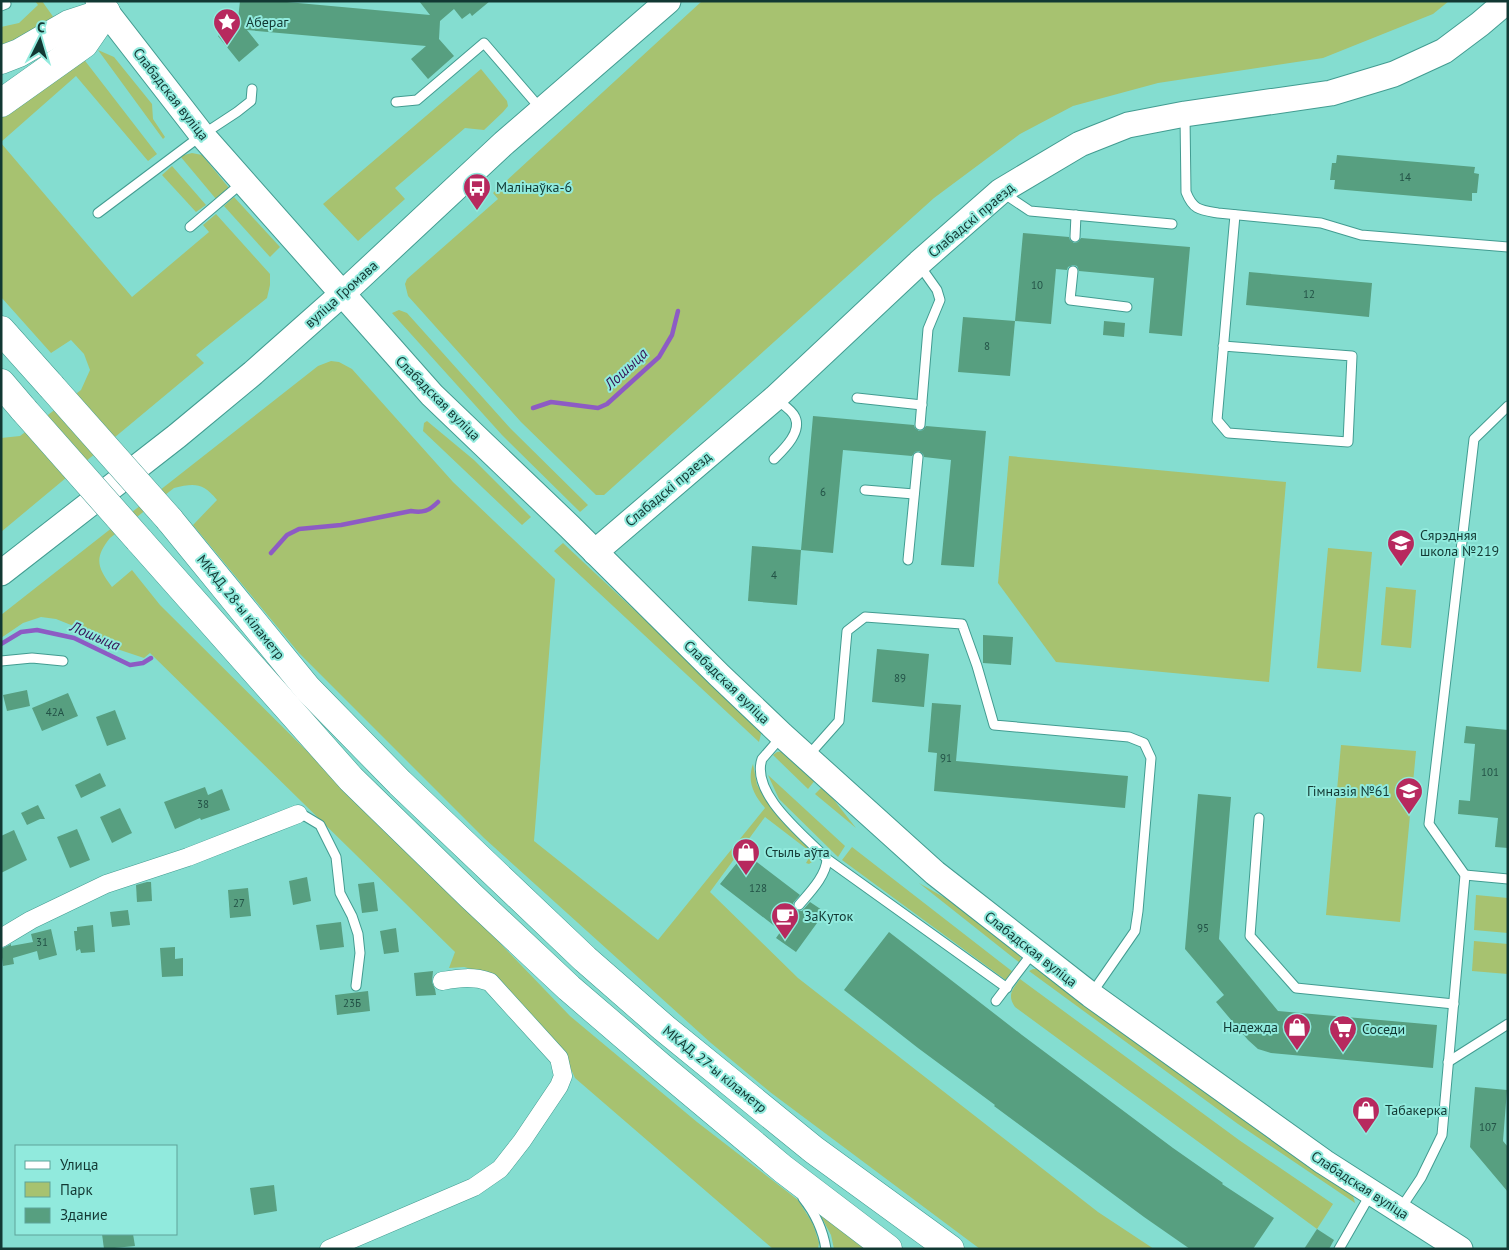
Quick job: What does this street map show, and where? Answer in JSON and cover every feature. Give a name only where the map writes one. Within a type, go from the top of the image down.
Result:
[{"type":"highway","points":[[1,60],[19,53],[102,6]]},
{"type":"highway","points":[[1,103],[84,44],[102,6]]},
{"type":"highway","name":"МКАД, 28-ы кіламетр","points":[[1,330],[169,519],[307,688],[400,783],[494,873]]},
{"type":"highway","name":"МКАД, 28-ы кіламетр","points":[[1,383],[352,779],[471,896],[569,988],[782,1169]]},
{"type":"highway","name":"МКАД, 27-ы кіламетр","points":[[494,873],[584,959],[664,1028],[814,1150],[950,1249]]},
{"type":"highway","points":[[782,1169],[888,1249]]},
{"type":"main road","name":"вуліца Громава","points":[[1,573],[177,436],[253,373],[341,295],[504,143],[668,1]]},
{"type":"main road","name":"Слабадскі праезд","points":[[595,552],[775,398],[919,263],[1001,191],[1080,144],[1128,124],[1331,93],[1394,74],[1444,51],[1507,1]]},
{"type":"main road","name":"Слабадская вуліца","points":[[102,6],[202,135],[341,295],[432,395],[595,552],[719,676],[782,735],[910,852],[1091,995],[1289,1137],[1460,1249]]},
{"type":"street","points":[[1,938],[31,920],[106,884],[188,857],[298,814]]},
{"type":"street","points":[[329,1249],[474,1187],[500,1169],[522,1142],[559,1086],[563,1076],[559,1058],[490,982],[480,978],[467,977],[442,981]]},
{"type":"lane","points":[[1,6],[6,4],[4,1]]},
{"type":"lane","points":[[396,102],[417,100],[484,43],[542,110]]},
{"type":"lane","points":[[98,213],[202,135],[251,101],[252,89]]},
{"type":"lane","points":[[1185,114],[1186,192],[1190,203],[1201,210],[1321,223],[1361,235],[1508,247]]},
{"type":"lane","points":[[190,227],[243,181]]},
{"type":"lane","points":[[1001,191],[1030,211],[1172,224]]},
{"type":"lane","points":[[1224,346],[1352,356],[1348,442],[1228,433],[1217,420],[1236,214]]},
{"type":"lane","points":[[1075,237],[1076,215]]},
{"type":"lane","points":[[919,263],[937,290],[940,300],[928,329],[920,425]]},
{"type":"lane","points":[[1073,271],[1070,300],[1127,307]]},
{"type":"lane","points":[[774,459],[790,441],[796,425],[794,415],[775,398]]},
{"type":"lane","points":[[857,398],[922,405]]},
{"type":"lane","points":[[1400,1210],[1421,1178],[1442,1135],[1465,875],[1429,824],[1474,439],[1508,406]]},
{"type":"lane","points":[[908,560],[918,457]]},
{"type":"lane","points":[[865,490],[914,494]]},
{"type":"lane","points":[[807,757],[839,721],[847,631],[864,617],[962,624],[977,666],[994,725],[1129,737],[1144,743],[1151,758],[1135,931],[1091,995]]},
{"type":"lane","points":[[1,661],[32,658],[63,661]]},
{"type":"lane","points":[[782,735],[762,758],[760,763],[765,791],[774,806],[827,858],[1007,988]]},
{"type":"lane","points":[[298,814],[306,816],[320,825],[336,856],[340,893],[352,916],[358,934],[360,953],[356,986]]},
{"type":"lane","points":[[1259,818],[1250,936],[1296,988],[1454,1004]]},
{"type":"lane","points":[[799,905],[824,872],[827,858]]},
{"type":"lane","points":[[1465,875],[1508,879]]},
{"type":"lane","points":[[996,1001],[1034,951]]},
{"type":"lane","points":[[1448,1062],[1508,1024]]},
{"type":"lane","points":[[782,1169],[807,1202],[818,1221],[826,1249]]},
{"type":"lane","points":[[1339,1249],[1372,1193]]},
{"type":"green space","points":[[35,1],[42,1],[54,18],[1,53],[1,27],[19,23],[38,5]]},
{"type":"green space","points":[[702,1],[1449,1],[1433,14],[1323,58],[1158,83],[1073,106],[1020,134],[934,198],[604,495],[596,495],[521,422],[408,296],[405,284],[407,279],[498,199],[493,193]]},
{"type":"green space","points":[[98,50],[114,57],[152,104],[153,119],[165,137],[163,139]]},
{"type":"green space","points":[[79,53],[157,154],[148,161],[76,76],[1,142],[1,110]]},
{"type":"green space","points":[[481,69],[507,101],[508,106],[484,130],[465,128],[395,188],[405,199],[358,241],[323,204]]},
{"type":"green space","points":[[1,143],[132,297],[209,232],[203,225],[216,214],[270,274],[270,285],[267,298],[196,355],[204,363],[1,532],[1,438],[20,436],[81,390],[90,370],[84,354],[71,340],[51,353],[1,297]]},
{"type":"green space","points":[[192,153],[202,155],[229,188],[216,199],[180,156]]},
{"type":"green space","points":[[172,166],[206,205],[196,212],[162,175]]},
{"type":"green space","points":[[234,197],[280,247],[270,257],[224,206]]},
{"type":"green space","points":[[399,310],[407,313],[511,429],[588,505],[580,512],[502,435],[392,313]]},
{"type":"green space","points":[[331,361],[339,362],[352,369],[453,482],[555,579],[534,841],[658,940],[765,808],[757,798],[752,787],[751,770],[753,764],[757,785],[814,854],[815,860],[809,864],[806,863],[812,853],[765,817],[710,892],[798,978],[1098,1212],[1154,1249],[980,1249],[770,1092],[711,1043],[484,838],[299,653],[193,525],[217,500],[203,487],[188,485],[174,488],[110,538],[101,551],[99,562],[103,574],[112,587],[132,570],[160,605],[493,936],[570,1016],[697,1122],[798,1200],[813,1224],[819,1243],[818,1249],[773,1249],[575,1078],[563,1052],[491,974],[464,967],[449,968],[455,952],[150,653],[144,658],[114,648],[76,627],[56,619],[41,617],[23,623],[1,638],[1,615],[318,366]]},
{"type":"green space","points":[[427,421],[474,460],[531,517],[522,525],[423,431],[424,423]]},
{"type":"green space","points":[[1009,456],[1286,482],[1269,682],[1056,662],[998,583]]},
{"type":"green space","points":[[563,543],[759,727],[761,734],[759,742],[554,551]]},
{"type":"green space","points":[[1328,548],[1372,552],[1361,672],[1317,668]]},
{"type":"green space","points":[[1386,587],[1416,590],[1411,648],[1381,645]]},
{"type":"green space","points":[[1341,745],[1416,751],[1400,922],[1326,915]]},
{"type":"green space","points":[[785,751],[816,779],[808,789],[773,755],[777,752]]},
{"type":"green space","points":[[768,775],[845,846],[838,857],[779,799]]},
{"type":"green space","points":[[823,786],[856,828],[815,794]]},
{"type":"green space","points":[[852,847],[1013,972],[1007,981],[842,860]]},
{"type":"green space","points":[[919,883],[968,911],[1021,955],[1020,963]]},
{"type":"green space","points":[[1476,895],[1508,898],[1508,933],[1474,930]]},
{"type":"green space","points":[[1474,941],[1508,944],[1508,974],[1472,971]]},
{"type":"green space","points":[[1038,969],[1352,1192],[1355,1203],[1238,1124],[1029,971]]},
{"type":"green space","points":[[1020,979],[1239,1140],[1333,1204],[1317,1229],[1015,1007],[1011,996]]},
{"type":"green space","points":[[816,1207],[867,1249],[834,1249],[831,1235]]},
{"type":"building","points":[[240,1],[276,1],[430,15],[419,1],[490,1],[472,16],[470,13],[462,19],[454,9],[440,21],[439,39],[454,56],[428,79],[411,59],[426,46],[247,30],[259,45],[239,62],[218,36],[238,19]]},
{"type":"building","points":[[1337,155],[1475,167],[1474,173],[1479,174],[1477,193],[1472,193],[1472,201],[1334,189],[1335,180],[1330,180],[1332,163],[1336,163]]},
{"type":"building","points":[[1023,233],[1069,237],[1074,243],[1078,242],[1081,238],[1190,247],[1182,336],[1149,333],[1154,278],[1079,271],[1077,266],[1073,265],[1068,267],[1067,270],[1056,269],[1051,324],[1015,321]]},
{"type":"building","points":[[1249,272],[1372,283],[1369,317],[1246,305]]},
{"type":"building","points":[[963,317],[1015,321],[1010,376],[958,372]]},
{"type":"building","points":[[1104,321],[1125,323],[1124,337],[1103,335]]},
{"type":"building","points":[[813,416],[914,425],[919,431],[923,430],[926,426],[986,431],[974,567],[941,565],[951,460],[924,457],[919,451],[915,452],[912,456],[843,450],[833,553],[801,550]]},
{"type":"building","points":[[752,546],[801,550],[797,605],[748,601]]},
{"type":"building","points":[[983,635],[1013,637],[1011,665],[983,663]]},
{"type":"building","points":[[877,649],[929,654],[924,707],[872,702]]},
{"type":"building","points":[[27,690],[30,706],[7,711],[3,695]]},
{"type":"building","points":[[68,693],[78,716],[42,731],[32,708]]},
{"type":"building","points":[[932,703],[961,705],[956,761],[1128,776],[1125,808],[934,791],[937,753],[928,752]]},
{"type":"building","points":[[115,710],[126,739],[107,746],[96,717]]},
{"type":"building","points":[[1466,726],[1508,730],[1508,848],[1495,847],[1498,818],[1458,814],[1459,800],[1470,801],[1475,744],[1464,743]]},
{"type":"building","points":[[100,773],[106,786],[81,798],[75,785]]},
{"type":"building","points":[[205,787],[208,795],[222,789],[230,810],[201,820],[200,818],[175,829],[164,802]]},
{"type":"building","points":[[1198,794],[1231,797],[1219,939],[1278,1011],[1437,1025],[1433,1068],[1271,1053],[1258,1049],[1248,1040],[1216,1002],[1224,995],[1185,949]]},
{"type":"building","points":[[38,805],[45,819],[40,819],[27,825],[21,813]]},
{"type":"building","points":[[120,808],[132,833],[112,843],[100,817]]},
{"type":"building","points":[[77,829],[90,860],[70,868],[57,837]]},
{"type":"building","points":[[14,830],[27,860],[1,873],[1,836]]},
{"type":"building","points":[[745,853],[800,895],[793,903],[795,910],[802,911],[810,902],[825,912],[796,952],[776,938],[781,931],[720,884]]},
{"type":"building","points":[[307,877],[311,901],[293,905],[289,881]]},
{"type":"building","points":[[151,882],[152,901],[137,902],[136,885]]},
{"type":"building","points":[[374,882],[378,911],[362,913],[358,884]]},
{"type":"building","points":[[248,888],[251,916],[230,918],[228,890]]},
{"type":"building","points":[[128,910],[130,925],[112,927],[110,912]]},
{"type":"building","points":[[341,922],[344,947],[320,950],[316,925]]},
{"type":"building","points":[[93,925],[95,952],[81,953],[80,949],[76,951],[74,931],[77,931],[77,927]]},
{"type":"building","points":[[396,928],[399,952],[384,954],[380,931]]},
{"type":"building","points":[[51,929],[57,955],[39,960],[37,951],[13,958],[14,964],[3,966],[1,949],[11,944],[11,946],[33,942],[31,934]]},
{"type":"building","points":[[889,932],[1173,1148],[1222,1184],[1274,1218],[1253,1249],[1190,1249],[994,1106],[844,990]]},
{"type":"building","points":[[175,947],[175,959],[183,958],[183,976],[162,977],[160,948]]},
{"type":"building","points":[[433,971],[432,982],[436,995],[416,996],[414,973]]},
{"type":"building","points":[[368,991],[370,1011],[337,1015],[335,995]]},
{"type":"building","points":[[1475,1087],[1507,1090],[1503,1141],[1508,1147],[1508,1192],[1470,1147]]},
{"type":"building","points":[[274,1185],[277,1211],[254,1215],[250,1188]]},
{"type":"building","points":[[1317,1229],[1334,1240],[1329,1249],[1304,1249]]},
{"type":"building","points":[[102,1235],[133,1235],[135,1246],[104,1249]]},
{"type":"waterway","name":"Лошыца","points":[[533,408],[551,402],[598,408],[607,404],[659,357],[672,335],[678,311]]},
{"type":"waterway","name":"Лошыца","points":[[271,553],[287,535],[299,529],[341,525],[411,511],[419,512],[429,509],[438,502]]},
{"type":"waterway","name":"Лошыца","points":[[1,644],[21,632],[37,630],[74,638],[130,665],[143,663],[151,658]]},
{"type":"place","name":"Абераг","points":[[227,46]]},
{"type":"place","name":"Малінаўка-6","points":[[477,211]]},
{"type":"place","name":"Сярэдняя школа №219","points":[[1401,567]]},
{"type":"place","name":"Гімназія №61","points":[[1409,815]]},
{"type":"place","name":"Стыль аўта","points":[[746,876]]},
{"type":"place","name":"ЗаКуток","points":[[785,940]]},
{"type":"place","name":"Надежда","points":[[1297,1051]]},
{"type":"place","name":"Соседи","points":[[1343,1053]]},
{"type":"place","name":"Табакерка","points":[[1366,1134]]}]
